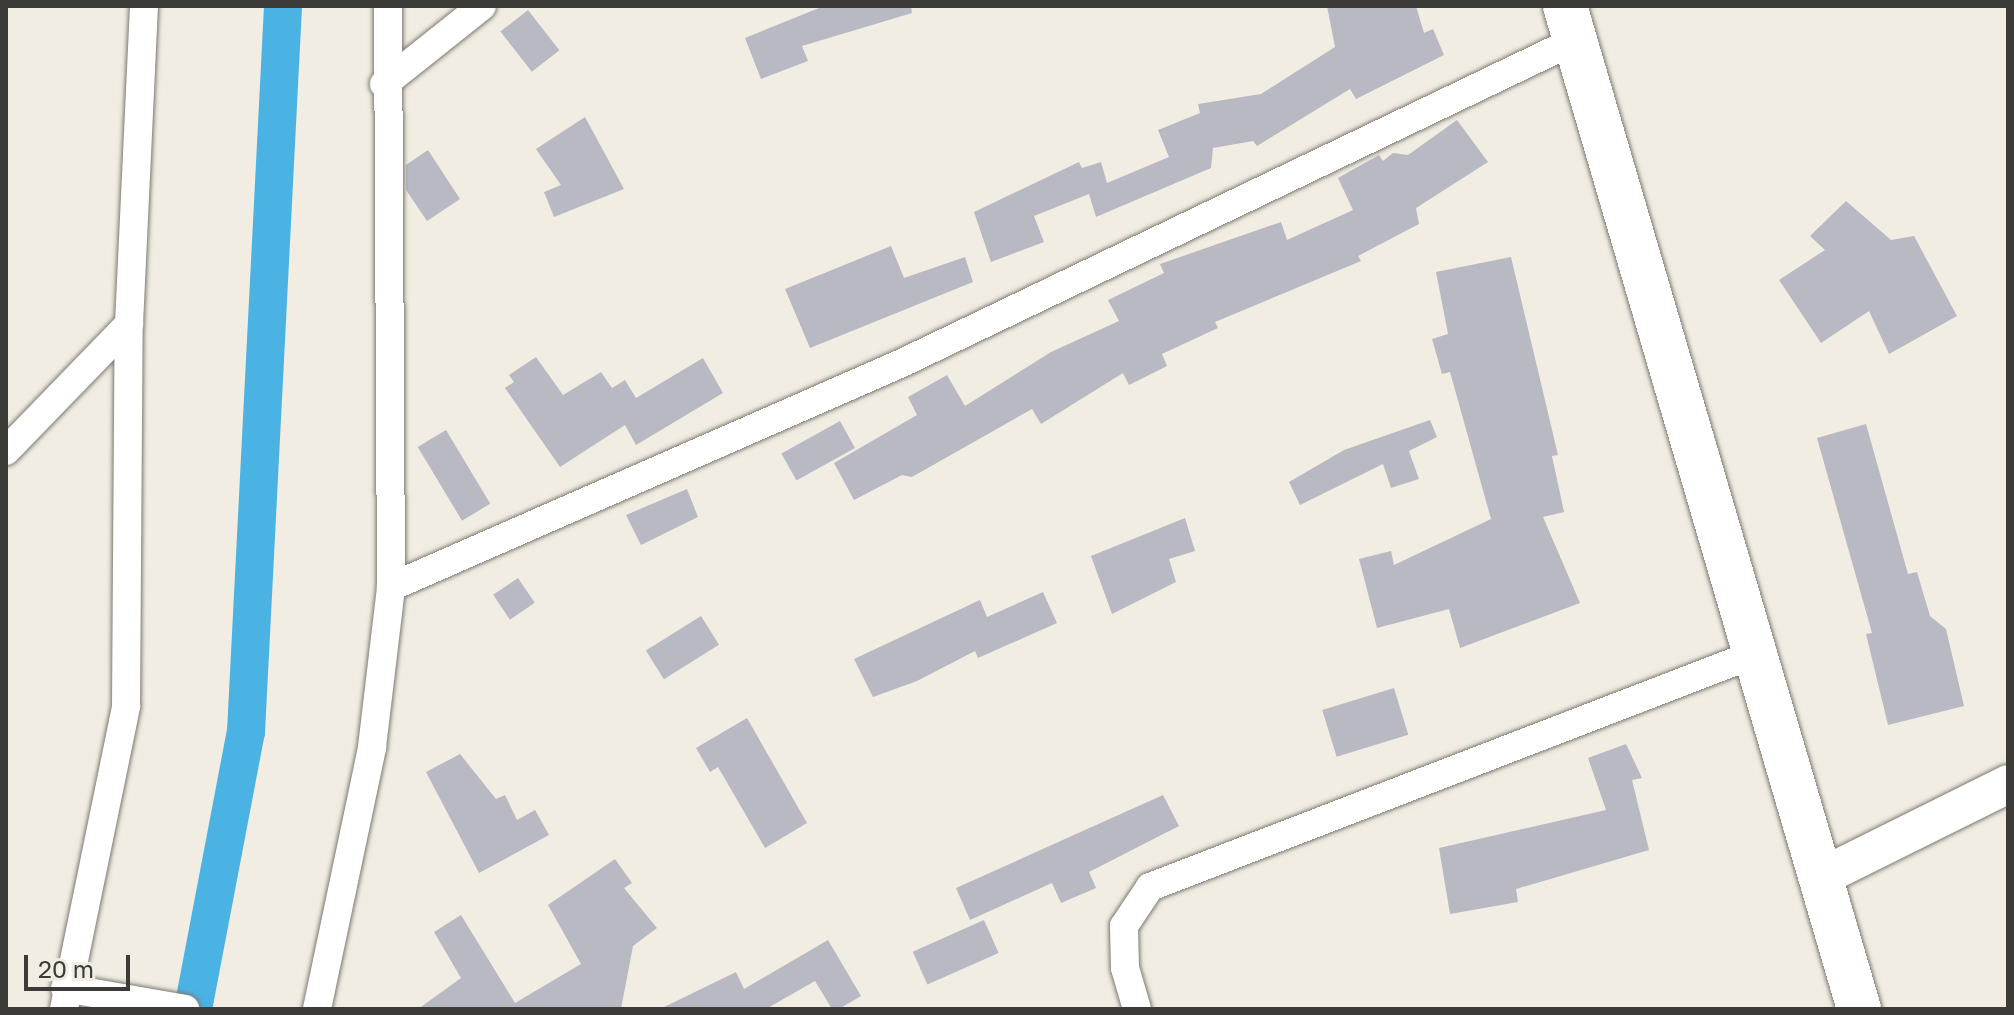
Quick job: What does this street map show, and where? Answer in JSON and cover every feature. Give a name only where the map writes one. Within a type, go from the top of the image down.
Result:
[{"type":"highway","points":[[1571,23],[1859,1009]]},
{"type":"street","points":[[144,6],[129,324],[126,706],[64,998],[185,1009]]},
{"type":"street","points":[[317,1009],[372,747],[391,587],[384,84],[388,6]]},
{"type":"street","points":[[384,84],[482,6]]},
{"type":"street","points":[[391,587],[902,363],[1571,23]]},
{"type":"street","points":[[6,451],[129,324]]},
{"type":"street","points":[[1137,1009],[1125,968],[1124,926],[1150,887],[1757,653]]},
{"type":"street","points":[[1819,878],[2008,784]]},
{"type":"building","points":[[824,6],[911,6],[912,13],[802,46],[808,61],[761,79],[745,38]]},
{"type":"building","points":[[1327,6],[1416,6],[1424,33],[1433,29],[1444,55],[1356,99],[1350,89],[1257,146],[1253,141],[1213,148],[1211,168],[1096,217],[1089,194],[1034,216],[1044,242],[991,262],[974,212],[1079,162],[1082,168],[1101,162],[1107,183],[1169,157],[1158,130],[1200,113],[1198,104],[1261,94],[1335,47]]},
{"type":"building","points":[[528,10],[559,50],[532,72],[500,32]]},
{"type":"building","points":[[585,117],[624,189],[554,217],[544,192],[561,185],[536,149]]},
{"type":"building","points":[[1457,120],[1488,162],[1416,208],[1419,224],[1358,256],[1361,261],[1215,322],[1218,328],[1162,354],[1167,366],[1129,385],[1123,373],[1041,424],[1032,409],[912,477],[902,475],[854,500],[834,463],[917,415],[908,397],[947,375],[965,406],[1051,352],[1119,321],[1108,300],[1164,273],[1160,264],[1281,222],[1287,240],[1353,210],[1338,178],[1379,155],[1383,161],[1393,153],[1408,155]]},
{"type":"building","points":[[428,150],[460,199],[427,221],[406,190],[406,165]]},
{"type":"building","points":[[1846,201],[1891,240],[1914,236],[1957,316],[1889,354],[1869,311],[1821,343],[1779,280],[1825,250],[1810,236]]},
{"type":"building","points":[[891,246],[904,278],[965,257],[973,282],[810,348],[785,289]]},
{"type":"building","points":[[1511,257],[1558,455],[1552,456],[1564,512],[1543,517],[1580,603],[1460,648],[1449,609],[1377,628],[1359,559],[1391,551],[1394,565],[1491,519],[1450,372],[1442,374],[1432,339],[1448,334],[1436,272]]},
{"type":"building","points":[[536,357],[563,395],[601,372],[612,388],[625,380],[636,398],[703,358],[723,393],[636,445],[625,425],[560,467],[505,388],[514,382],[509,375]]},
{"type":"building","points":[[1430,420],[1437,437],[1409,451],[1419,479],[1391,488],[1383,464],[1300,505],[1289,482],[1344,450]]},
{"type":"building","points":[[840,421],[855,448],[796,481],[781,453]]},
{"type":"building","points":[[1866,424],[1908,574],[1917,572],[1930,616],[1946,629],[1964,706],[1888,725],[1866,634],[1872,633],[1817,438]]},
{"type":"building","points":[[446,430],[490,504],[462,521],[418,447]]},
{"type":"building","points":[[687,489],[698,517],[641,545],[626,515]]},
{"type":"building","points":[[1185,518],[1195,551],[1169,559],[1176,582],[1112,614],[1091,556]]},
{"type":"building","points":[[518,578],[535,603],[510,620],[493,595]]},
{"type":"building","points":[[1043,592],[1057,623],[978,658],[975,651],[917,681],[873,697],[854,659],[980,600],[987,617]]},
{"type":"building","points":[[701,616],[719,645],[664,679],[646,650]]},
{"type":"building","points":[[1394,688],[1408,735],[1337,757],[1322,710]]},
{"type":"building","points":[[747,718],[807,823],[765,848],[718,767],[710,772],[696,748]]},
{"type":"building","points":[[1626,744],[1642,778],[1632,780],[1649,850],[1516,889],[1518,902],[1450,914],[1439,848],[1606,810],[1588,758]]},
{"type":"building","points":[[460,754],[496,799],[505,795],[517,820],[535,810],[549,835],[479,873],[426,772]]},
{"type":"building","points":[[1163,795],[1179,826],[1089,872],[1096,888],[1061,903],[1052,883],[970,920],[956,888]]},
{"type":"building","points":[[615,859],[632,883],[624,888],[657,928],[633,946],[621,1009],[418,1009],[461,978],[434,932],[461,915],[515,1003],[581,964],[548,905]]},
{"type":"building","points":[[984,920],[999,953],[927,985],[913,952]]},
{"type":"building","points":[[828,940],[861,996],[839,1009],[832,1009],[815,981],[766,1009],[660,1009],[736,972],[744,989]]},
{"type":"waterway","points":[[193,1009],[246,732],[283,6]]}]
